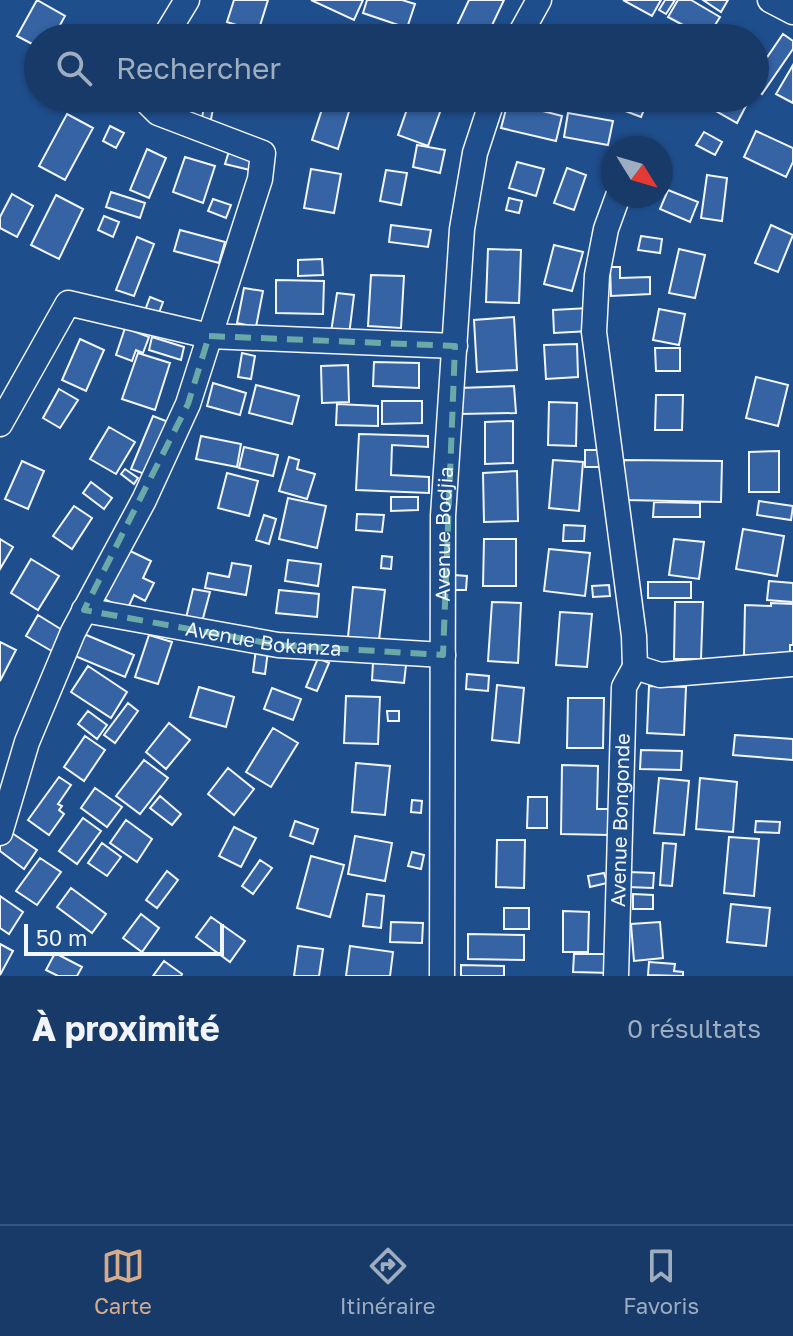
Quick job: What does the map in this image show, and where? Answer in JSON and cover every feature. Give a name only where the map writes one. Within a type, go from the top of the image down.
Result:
[{"type":"street","points":[[172,24],[187,0]]},
{"type":"street","points":[[526,24],[539,0]]},
{"type":"street","points":[[770,0],[793,12]]},
{"type":"street","points":[[0,833],[27,742],[73,632],[144,500],[188,404],[253,205],[263,153],[157,112]]},
{"type":"street","name":"Avenue Bodjia","points":[[442,976],[443,516],[462,229],[475,153],[488,112]]},
{"type":"street","points":[[614,208],[597,275],[594,332],[634,636],[635,667],[660,675],[793,664]]},
{"type":"street","points":[[0,424],[68,303],[209,336],[455,346]]},
{"type":"street","name":"Avenue Bokanza","points":[[84,610],[278,645],[443,655]]},
{"type":"street","name":"Avenue Bongonde","points":[[616,976],[624,687],[635,667]]},
{"type":"highlighted area","points":[[209,336],[455,346],[443,655],[278,645],[84,610],[188,404]]},
{"type":"building","points":[[37,0],[65,16],[61,24],[24,24],[24,40],[17,36]]},
{"type":"building","points":[[234,0],[268,0],[260,24],[227,22]]},
{"type":"building","points":[[311,0],[363,0],[354,20]]},
{"type":"building","points":[[367,0],[402,0],[415,4],[408,24],[395,24],[363,13]]},
{"type":"building","points":[[469,0],[504,0],[493,24],[458,24]]},
{"type":"building","points":[[623,0],[661,0],[652,16]]},
{"type":"building","points":[[665,0],[675,0],[666,14],[659,10]]},
{"type":"building","points":[[678,0],[691,0],[720,17],[716,24],[681,24],[668,17]]},
{"type":"building","points":[[703,0],[728,0],[721,12]]},
{"type":"building","points":[[783,34],[793,41],[793,49],[769,84],[769,54]]},
{"type":"building","points":[[793,65],[793,103],[776,94]]},
{"type":"building","points":[[203,112],[212,112],[210,124],[201,122]]},
{"type":"building","points":[[321,112],[349,112],[338,149],[312,140]]},
{"type":"building","points":[[406,112],[440,112],[428,146],[398,135]]},
{"type":"building","points":[[505,112],[547,112],[562,116],[556,141],[501,128]]},
{"type":"building","points":[[718,112],[743,112],[737,123]]},
{"type":"building","points":[[568,113],[613,121],[610,136],[601,136],[601,144],[564,137]]},
{"type":"building","points":[[67,114],[93,128],[65,180],[39,166]]},
{"type":"building","points":[[110,126],[124,133],[116,148],[103,141]]},
{"type":"building","points":[[756,131],[793,148],[793,162],[786,177],[744,157]]},
{"type":"building","points":[[704,132],[722,142],[715,155],[696,145]]},
{"type":"building","points":[[417,145],[445,150],[440,173],[413,167]]},
{"type":"building","points":[[147,149],[166,158],[149,198],[130,190]]},
{"type":"building","points":[[229,151],[257,158],[254,171],[225,164]]},
{"type":"building","points":[[185,157],[215,166],[203,203],[173,192]]},
{"type":"building","points":[[517,162],[544,169],[536,196],[509,188]]},
{"type":"building","points":[[567,168],[586,175],[574,210],[554,203]]},
{"type":"building","points":[[311,169],[341,174],[334,213],[304,208]]},
{"type":"building","points":[[386,170],[407,173],[401,205],[380,201]]},
{"type":"building","points":[[707,175],[727,178],[722,221],[701,218]]},
{"type":"building","points":[[111,192],[145,203],[140,218],[106,207]]},
{"type":"building","points":[[673,192],[698,202],[690,222],[660,209],[673,208]]},
{"type":"building","points":[[12,194],[33,206],[17,237],[0,228],[0,217]]},
{"type":"building","points":[[56,195],[83,209],[59,259],[31,245]]},
{"type":"building","points":[[509,198],[522,201],[519,213],[506,210]]},
{"type":"building","points":[[213,199],[231,205],[226,218],[208,211]]},
{"type":"building","points":[[104,216],[119,222],[113,237],[98,230]]},
{"type":"building","points":[[391,225],[431,230],[428,247],[389,242]]},
{"type":"building","points":[[771,225],[793,235],[778,272],[755,263]]},
{"type":"building","points":[[180,230],[225,242],[219,263],[174,251]]},
{"type":"building","points":[[641,236],[662,239],[660,253],[638,250]]},
{"type":"building","points":[[137,237],[154,244],[134,296],[116,290]]},
{"type":"building","points":[[554,245],[583,252],[572,291],[544,284]]},
{"type":"building","points":[[488,249],[521,250],[519,303],[486,302]]},
{"type":"building","points":[[679,249],[705,255],[695,298],[669,293]]},
{"type":"building","points":[[322,259],[323,275],[298,276],[298,260]]},
{"type":"building","points":[[610,267],[620,267],[620,278],[650,277],[650,294],[611,296]]},
{"type":"building","points":[[371,275],[404,276],[401,328],[368,326]]},
{"type":"building","points":[[276,280],[324,281],[323,314],[276,313]]},
{"type":"building","points":[[244,288],[263,291],[256,327],[237,323]]},
{"type":"building","points":[[337,293],[354,295],[349,335],[331,332]]},
{"type":"building","points":[[150,297],[163,302],[157,318],[144,313]]},
{"type":"building","points":[[589,308],[590,331],[554,333],[553,310]]},
{"type":"building","points":[[659,309],[685,314],[679,345],[653,340]]},
{"type":"building","points":[[514,317],[517,370],[477,372],[474,320]]},
{"type":"building","points":[[125,328],[149,337],[143,353],[136,350],[132,361],[116,355]]},
{"type":"building","points":[[152,337],[184,347],[181,360],[149,350]]},
{"type":"building","points":[[80,339],[104,350],[86,391],[62,380]]},
{"type":"building","points":[[577,344],[578,377],[546,379],[544,345]]},
{"type":"building","points":[[655,348],[680,348],[680,371],[656,371]]},
{"type":"building","points":[[138,353],[170,363],[155,410],[122,399]]},
{"type":"building","points":[[242,353],[255,356],[251,379],[238,377]]},
{"type":"building","points":[[374,362],[419,363],[419,388],[373,386]]},
{"type":"building","points":[[348,365],[349,402],[322,403],[321,366]]},
{"type":"building","points":[[756,377],[788,385],[778,426],[746,418]]},
{"type":"building","points":[[213,383],[246,393],[240,415],[207,406]]},
{"type":"building","points":[[256,385],[299,396],[292,424],[249,413]]},
{"type":"building","points":[[514,386],[516,413],[460,414],[459,388]]},
{"type":"building","points":[[59,389],[78,400],[60,428],[43,418]]},
{"type":"building","points":[[656,395],[683,395],[682,430],[655,430]]},
{"type":"building","points":[[382,401],[422,401],[422,423],[382,424]]},
{"type":"building","points":[[549,402],[577,403],[576,446],[548,445]]},
{"type":"building","points":[[337,404],[378,406],[378,426],[336,425]]},
{"type":"building","points":[[153,416],[171,423],[150,476],[131,469]]},
{"type":"building","points":[[513,421],[513,463],[485,464],[485,422]]},
{"type":"building","points":[[109,427],[135,442],[116,474],[90,459]]},
{"type":"building","points":[[359,434],[428,436],[428,447],[392,445],[391,475],[429,477],[429,493],[356,490]]},
{"type":"building","points":[[201,436],[241,444],[237,467],[196,459]]},
{"type":"building","points":[[244,447],[278,455],[273,476],[239,468]]},
{"type":"building","points":[[585,450],[607,450],[607,467],[585,467]]},
{"type":"building","points":[[779,451],[779,492],[749,492],[749,452]]},
{"type":"building","points":[[289,457],[299,460],[297,469],[315,474],[307,499],[279,491]]},
{"type":"building","points":[[553,460],[583,462],[579,511],[549,508]]},
{"type":"building","points":[[624,460],[722,461],[721,502],[624,500]]},
{"type":"building","points":[[22,461],[44,471],[28,509],[5,499]]},
{"type":"building","points":[[125,469],[138,478],[134,484],[121,474]]},
{"type":"building","points":[[517,471],[518,521],[484,522],[483,473]]},
{"type":"building","points":[[227,473],[258,481],[249,516],[218,508]]},
{"type":"building","points":[[91,482],[112,498],[104,509],[83,493]]},
{"type":"building","points":[[391,497],[418,497],[418,510],[391,511]]},
{"type":"building","points":[[288,498],[326,506],[317,548],[279,539]]},
{"type":"building","points":[[759,501],[793,506],[791,520],[757,515]]},
{"type":"building","points":[[654,502],[700,503],[700,517],[653,517]]},
{"type":"building","points":[[74,506],[92,518],[72,549],[53,536]]},
{"type":"building","points":[[357,514],[384,515],[382,532],[356,530]]},
{"type":"building","points":[[264,515],[276,519],[269,544],[256,540]]},
{"type":"building","points":[[564,525],[585,526],[584,541],[563,541]]},
{"type":"building","points":[[743,529],[784,536],[777,576],[736,569]]},
{"type":"building","points":[[0,539],[13,547],[0,569]]},
{"type":"building","points":[[484,539],[516,539],[516,586],[483,586]]},
{"type":"building","points":[[674,539],[704,542],[699,579],[669,575]]},
{"type":"building","points":[[126,549],[151,561],[143,578],[154,583],[145,601],[134,595],[127,610],[102,598]]},
{"type":"building","points":[[549,549],[590,553],[585,596],[544,591]]},
{"type":"building","points":[[382,556],[392,557],[391,569],[381,568]]},
{"type":"building","points":[[31,559],[59,576],[38,610],[11,593]]},
{"type":"building","points":[[288,560],[321,564],[318,586],[285,581]]},
{"type":"building","points":[[232,563],[251,566],[246,595],[205,588],[208,573],[229,577]]},
{"type":"building","points":[[454,575],[467,576],[466,590],[453,590]]},
{"type":"building","points":[[769,581],[793,583],[793,602],[767,600]]},
{"type":"building","points":[[648,582],[691,582],[691,598],[648,598]]},
{"type":"building","points":[[609,585],[610,596],[593,597],[592,586]]},
{"type":"building","points":[[353,587],[385,590],[379,640],[348,637]]},
{"type":"building","points":[[193,589],[210,592],[202,622],[186,618]]},
{"type":"building","points":[[279,590],[319,594],[317,617],[276,613]]},
{"type":"building","points":[[492,602],[521,603],[518,663],[488,661]]},
{"type":"building","points":[[675,602],[703,602],[701,659],[674,659]]},
{"type":"building","points":[[771,603],[793,604],[790,656],[744,655],[745,605],[771,606]]},
{"type":"building","points":[[560,612],[592,614],[587,667],[556,665]]},
{"type":"building","points":[[38,615],[67,633],[55,653],[26,636]]},
{"type":"building","points":[[84,634],[134,655],[125,677],[75,656]]},
{"type":"building","points":[[149,635],[172,642],[158,684],[135,677]]},
{"type":"building","points":[[0,642],[16,650],[0,681]]},
{"type":"building","points":[[256,649],[268,651],[265,674],[253,672]]},
{"type":"building","points":[[318,658],[329,663],[317,691],[306,687]]},
{"type":"building","points":[[373,663],[406,665],[404,683],[372,680]]},
{"type":"building","points":[[88,666],[127,692],[111,718],[71,692]]},
{"type":"building","points":[[467,674],[489,676],[488,691],[466,689]]},
{"type":"building","points":[[497,685],[524,688],[519,743],[492,740]]},
{"type":"building","points":[[649,686],[686,687],[684,735],[647,733]]},
{"type":"building","points":[[199,687],[234,697],[226,727],[190,717]]},
{"type":"building","points":[[272,688],[301,699],[293,720],[264,709]]},
{"type":"building","points":[[346,696],[380,697],[378,744],[344,743]]},
{"type":"building","points":[[568,698],[604,698],[603,748],[567,748]]},
{"type":"building","points":[[128,703],[138,711],[115,743],[104,735]]},
{"type":"building","points":[[88,711],[107,725],[97,739],[78,724]]},
{"type":"building","points":[[387,711],[399,711],[399,721],[388,721]]},
{"type":"building","points":[[169,723],[190,740],[166,769],[146,752]]},
{"type":"building","points":[[273,728],[298,743],[271,787],[246,772]]},
{"type":"building","points":[[735,735],[793,739],[793,760],[733,755]]},
{"type":"building","points":[[85,736],[105,750],[84,781],[64,767]]},
{"type":"building","points":[[641,750],[682,751],[681,770],[640,769]]},
{"type":"building","points":[[144,760],[168,778],[140,814],[116,796]]},
{"type":"building","points":[[356,763],[390,766],[385,815],[352,812]]},
{"type":"building","points":[[562,765],[598,766],[597,809],[610,809],[609,835],[561,834]]},
{"type":"building","points":[[228,768],[254,789],[234,815],[208,794]]},
{"type":"building","points":[[59,777],[71,785],[58,804],[62,806],[59,810],[64,814],[49,835],[28,820]]},
{"type":"building","points":[[659,778],[689,781],[684,835],[654,833]]},
{"type":"building","points":[[700,778],[737,782],[733,832],[696,829]]},
{"type":"building","points":[[95,788],[122,807],[107,827],[81,808]]},
{"type":"building","points":[[160,796],[181,814],[172,825],[150,808]]},
{"type":"building","points":[[528,797],[547,797],[547,828],[527,828]]},
{"type":"building","points":[[412,800],[422,801],[421,813],[411,812]]},
{"type":"building","points":[[83,818],[101,831],[77,864],[59,851]]},
{"type":"building","points":[[126,820],[152,839],[137,862],[110,843]]},
{"type":"building","points":[[295,821],[318,829],[313,844],[290,836]]},
{"type":"building","points":[[756,821],[780,822],[779,833],[755,832]]},
{"type":"building","points":[[234,827],[256,838],[241,867],[219,856]]},
{"type":"building","points":[[9,831],[37,850],[24,869],[0,851],[0,845]]},
{"type":"building","points":[[355,836],[392,843],[385,881],[348,874]]},
{"type":"building","points":[[729,837],[759,839],[754,896],[724,893]]},
{"type":"building","points":[[497,840],[525,840],[524,888],[496,887]]},
{"type":"building","points":[[102,843],[121,857],[107,876],[88,863]]},
{"type":"building","points":[[663,843],[676,844],[672,886],[660,885]]},
{"type":"building","points":[[412,852],[424,855],[421,869],[408,866]]},
{"type":"building","points":[[311,856],[344,865],[330,917],[297,908]]},
{"type":"building","points":[[40,858],[61,872],[37,905],[16,891]]},
{"type":"building","points":[[260,860],[272,868],[253,894],[242,886]]},
{"type":"building","points":[[167,871],[178,880],[157,908],[146,900]]},
{"type":"building","points":[[628,872],[654,873],[653,888],[628,887]]},
{"type":"building","points":[[604,873],[607,883],[590,887],[588,876]]},
{"type":"building","points":[[71,888],[106,914],[92,933],[57,907]]},
{"type":"building","points":[[367,894],[384,896],[381,928],[363,926]]},
{"type":"building","points":[[633,894],[653,895],[653,909],[633,909]]},
{"type":"building","points":[[0,896],[23,912],[9,934],[0,928]]},
{"type":"building","points":[[731,904],[770,908],[766,946],[727,942]]},
{"type":"building","points":[[504,908],[529,908],[529,929],[504,929]]},
{"type":"building","points":[[563,911],[589,912],[588,952],[563,952]]},
{"type":"building","points":[[141,914],[159,928],[142,952],[123,938]]},
{"type":"building","points":[[211,917],[245,941],[230,962],[196,937]]},
{"type":"building","points":[[391,922],[423,923],[422,943],[390,942]]},
{"type":"building","points":[[660,922],[663,958],[634,961],[631,924]]},
{"type":"building","points":[[468,934],[524,935],[524,960],[468,959]]},
{"type":"building","points":[[0,944],[13,951],[0,975]]},
{"type":"building","points":[[298,946],[323,949],[319,976],[294,976]]},
{"type":"building","points":[[350,946],[393,952],[390,976],[346,976]]},
{"type":"building","points":[[55,953],[82,967],[77,976],[58,976],[46,970]]},
{"type":"building","points":[[574,954],[611,954],[611,973],[573,972]]},
{"type":"building","points":[[164,961],[182,974],[181,976],[153,976]]},
{"type":"building","points":[[649,962],[675,964],[674,971],[683,972],[683,976],[648,975]]},
{"type":"building","points":[[461,965],[504,966],[504,976],[461,976]]}]
